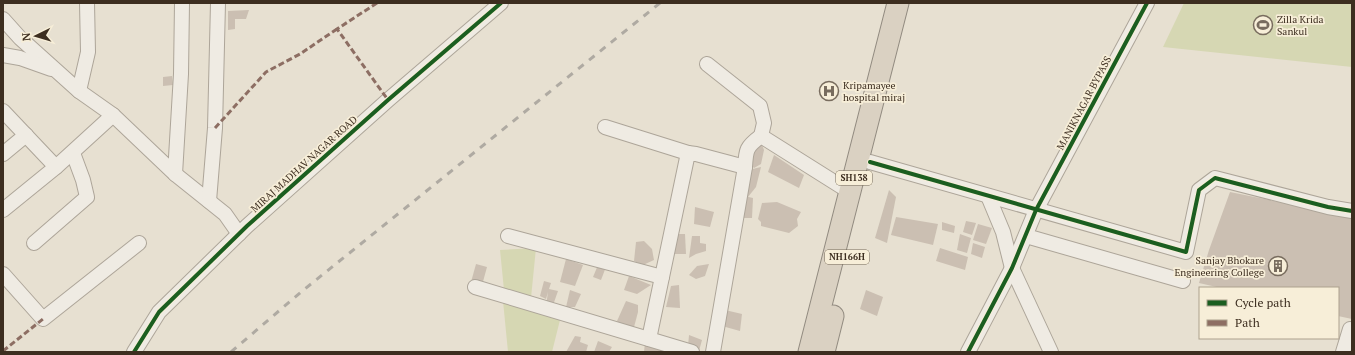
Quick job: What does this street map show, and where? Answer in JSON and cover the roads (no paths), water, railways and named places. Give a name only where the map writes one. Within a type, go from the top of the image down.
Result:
[{"type":"highway","name":"SH138","points":[[809,352],[898,3]]},
{"type":"highway","points":[[870,162],[911,3]]},
{"type":"highway","name":"NH166H","points":[[824,352],[870,162]]},
{"type":"street","points":[[79,90],[88,52],[87,3]]},
{"type":"street","points":[[175,174],[182,74],[182,3]]},
{"type":"street","points":[[209,202],[215,128],[218,3]]},
{"type":"street","name":"MIRAJ MADHAV NAGAR ROAD","points":[[134,352],[159,312],[239,234],[388,100],[501,3]]},
{"type":"street","name":"MANIKNAGAR BYPASS","points":[[1026,236],[1036,210],[1147,3]]},
{"type":"street","points":[[3,19],[20,38],[79,90],[113,115],[175,174],[225,214],[239,234]]},
{"type":"street","points":[[3,55],[20,58],[59,72]]},
{"type":"street","points":[[707,64],[760,106],[764,123],[761,136],[752,143],[746,151],[745,167],[713,352]]},
{"type":"street","points":[[3,111],[56,167]]},
{"type":"street","points":[[3,210],[73,153],[113,115]]},
{"type":"street","points":[[605,127],[688,153],[745,167]]},
{"type":"street","points":[[3,154],[26,135]]},
{"type":"street","points":[[761,136],[850,192]]},
{"type":"street","points":[[34,243],[87,197],[83,180],[73,153]]},
{"type":"street","points":[[649,339],[688,153]]},
{"type":"street","points":[[870,162],[1186,252],[1199,190],[1214,178],[1352,212]]},
{"type":"street","points":[[988,196],[1003,232],[1012,268],[1051,352]]},
{"type":"street","points":[[508,236],[662,277]]},
{"type":"street","points":[[968,352],[1012,268],[1026,236],[1183,281]]},
{"type":"street","points":[[3,274],[43,319],[139,243]]},
{"type":"street","points":[[475,287],[692,352]]},
{"type":"street","points":[[1343,352],[1350,329],[1352,330]]},
{"type":"railway","points":[[231,352],[301,292],[660,3]]},
{"type":"place","name":"Zilla Krida Sankul","points":[[1263,25]]},
{"type":"place","name":"Kripamayee hospital miraj","points":[[829,91]]},
{"type":"place","name":"Sanjay Bhokare Engineering College","points":[[1278,266]]}]
